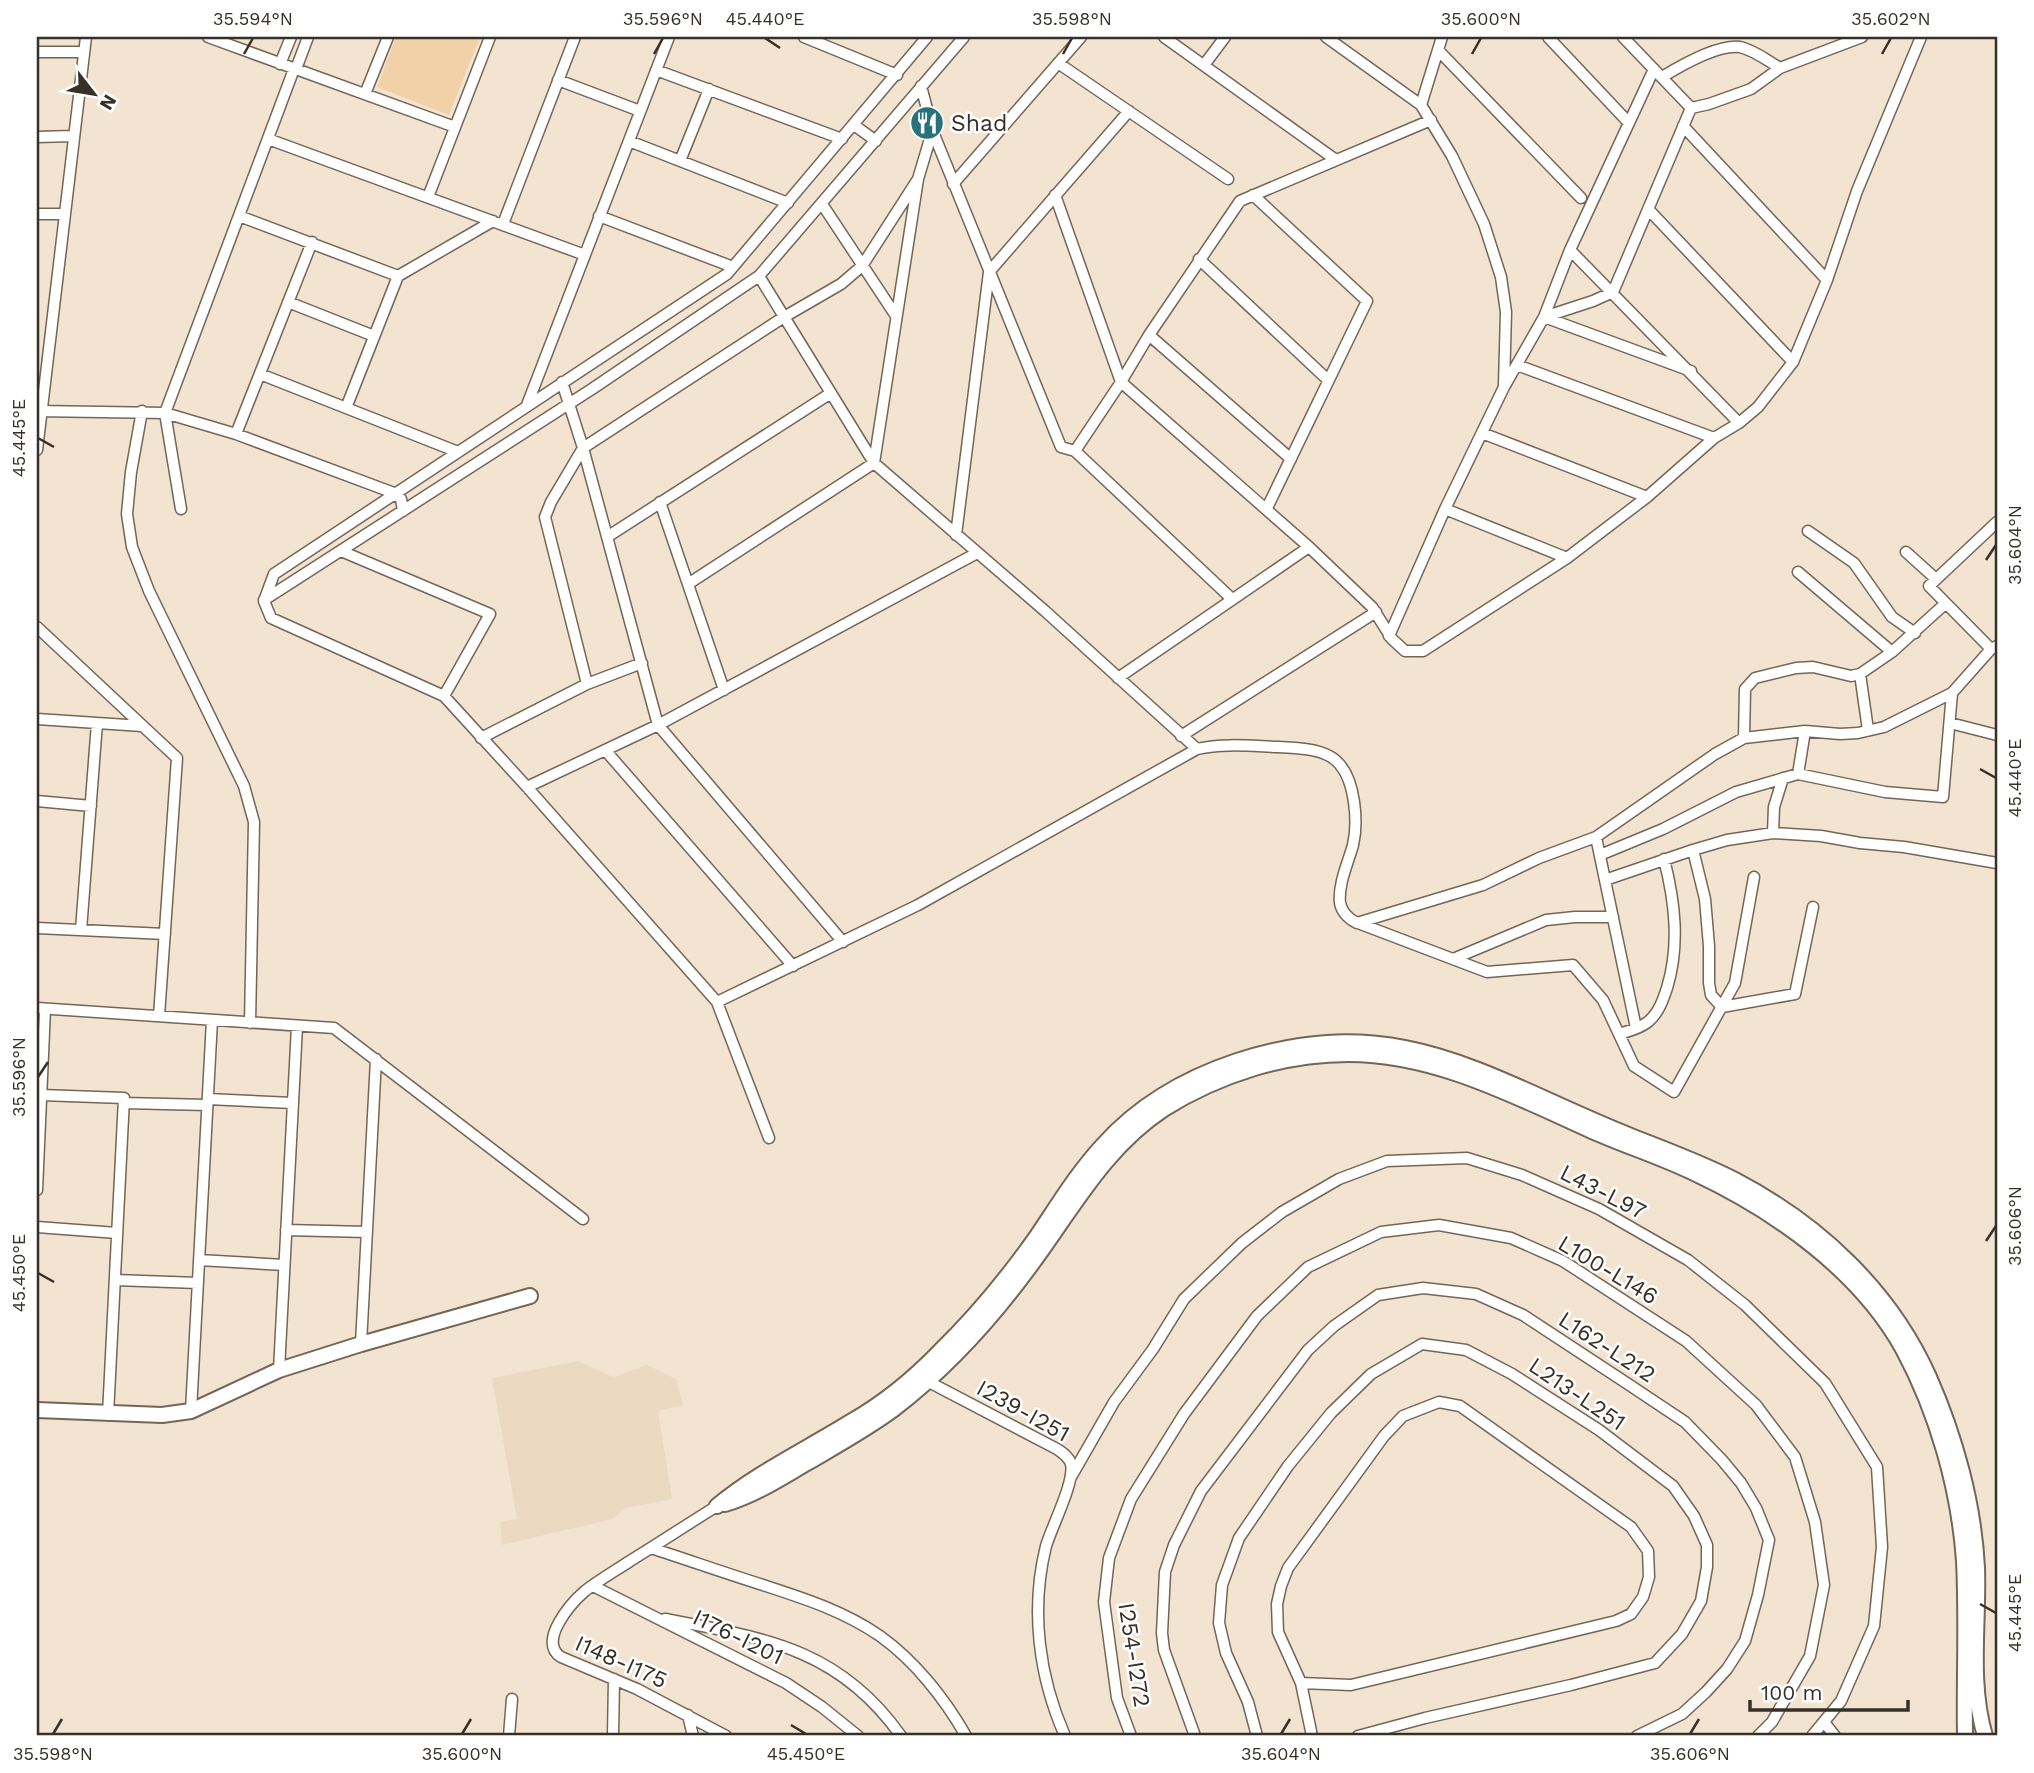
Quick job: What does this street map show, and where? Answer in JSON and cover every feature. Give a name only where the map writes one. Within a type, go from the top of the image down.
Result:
[{"type":"street","points":[[37,450],[39,411],[86,37]]},
{"type":"street","points":[[208,37],[455,127]]},
{"type":"street","points":[[281,64],[291,37]]},
{"type":"street","points":[[181,509],[165,413],[308,37]]},
{"type":"street","points":[[365,94],[387,37]]},
{"type":"street","points":[[428,197],[490,37]]},
{"type":"street","points":[[345,408],[398,276],[498,223],[574,37]]},
{"type":"street","points":[[527,406],[668,37]]},
{"type":"street","points":[[769,1138],[717,1002],[444,696],[271,618],[264,601],[274,574],[727,274],[897,75],[926,37]]},
{"type":"street","points":[[264,601],[570,403],[759,276],[964,37]]},
{"type":"street","points":[[953,184],[1082,37]]},
{"type":"street","points":[[1164,37],[1336,160]]},
{"type":"street","points":[[1204,65],[1226,37]]},
{"type":"street","points":[[1326,37],[1422,105],[1452,156],[1484,224],[1502,277],[1506,312],[1504,387]]},
{"type":"street","points":[[1422,105],[1442,37]]},
{"type":"street","points":[[1548,37],[1629,123]]},
{"type":"street","points":[[1623,37],[1691,108]]},
{"type":"street","points":[[1691,108],[1751,89],[1780,68],[1862,37]]},
{"type":"street","points":[[1055,195],[1121,382],[1309,547],[1376,612],[1389,635],[1405,651],[1423,651],[1567,558],[1647,497],[1714,438],[1739,423],[1758,407],[1793,362],[1827,280],[1857,191],[1921,37]]},
{"type":"street","points":[[808,38],[897,75]]},
{"type":"street","points":[[1389,635],[1445,509],[1504,387],[1544,317],[1570,250],[1629,123],[1658,73],[1715,51],[1737,47],[1749,50],[1780,68]]},
{"type":"street","points":[[1438,50],[1581,198]]},
{"type":"street","points":[[37,52],[83,52]]},
{"type":"street","points":[[1058,64],[1228,179]]},
{"type":"street","points":[[656,70],[842,139]]},
{"type":"street","points":[[558,80],[640,111]]},
{"type":"street","points":[[921,86],[933,132],[953,184],[1061,447],[1076,451],[1232,599]]},
{"type":"street","points":[[680,161],[709,89]]},
{"type":"street","points":[[1544,317],[1613,292],[1691,108]]},
{"type":"street","points":[[957,536],[989,272],[1129,111]]},
{"type":"street","points":[[1076,451],[1149,335],[1240,201],[1431,120]]},
{"type":"street","points":[[854,125],[876,141]]},
{"type":"street","points":[[1683,127],[1827,280]]},
{"type":"street","points":[[688,584],[874,463],[918,178],[933,132]]},
{"type":"street","points":[[37,136],[73,136]]},
{"type":"street","points":[[268,139],[585,255]]},
{"type":"street","points":[[629,141],[788,202]]},
{"type":"street","points":[[587,684],[545,517],[583,448],[785,317],[842,284],[862,266],[918,178]]},
{"type":"street","points":[[1253,195],[1367,302],[1267,508]]},
{"type":"street","points":[[822,204],[896,316]]},
{"type":"street","points":[[1648,209],[1793,362]]},
{"type":"street","points":[[37,214],[64,214]]},
{"type":"street","points":[[239,216],[398,276]]},
{"type":"street","points":[[599,216],[733,267]]},
{"type":"street","points":[[236,434],[312,242]]},
{"type":"street","points":[[1570,250],[1739,423]]},
{"type":"street","points":[[1199,260],[1328,380]]},
{"type":"street","points":[[759,276],[874,463],[1045,611],[1197,749]]},
{"type":"street","points":[[288,302],[374,336]]},
{"type":"street","points":[[1544,317],[1691,371]]},
{"type":"street","points":[[1149,335],[1291,459]]},
{"type":"street","points":[[1517,365],[1714,438]]},
{"type":"street","points":[[260,374],[458,452]]},
{"type":"street","points":[[562,382],[583,448],[658,725],[843,942]]},
{"type":"street","points":[[607,537],[831,393]]},
{"type":"street","points":[[39,411],[165,413],[236,434],[394,493],[401,499],[403,511]]},
{"type":"street","points":[[142,411],[127,514],[132,547],[149,591],[244,786],[254,822],[250,1023]]},
{"type":"street","points":[[1482,433],[1647,497]]},
{"type":"street","points":[[660,502],[723,690]]},
{"type":"street","points":[[1445,509],[1567,558]]},
{"type":"street","points":[[1357,923],[1483,885],[1539,858],[1596,837],[1715,754],[1744,738],[1805,731],[1840,734],[1884,727],[1952,693],[1994,647],[1930,586],[1997,522]]},
{"type":"street","points":[[1808,531],[1854,563],[1892,617],[1915,633]]},
{"type":"street","points":[[1118,678],[1309,547]]},
{"type":"street","points":[[341,551],[490,614],[444,696]]},
{"type":"street","points":[[1906,552],[1936,579]]},
{"type":"street","points":[[527,787],[658,725],[978,553]]},
{"type":"street","points":[[1798,572],[1892,652]]},
{"type":"street","points":[[1744,738],[1745,689],[1755,678],[1796,668],[1813,667],[1851,676],[1860,674],[1892,652],[1946,603]]},
{"type":"street","points":[[1181,736],[1376,612]]},
{"type":"street","points":[[37,627],[177,758],[159,1016]]},
{"type":"street","points":[[481,738],[587,684],[642,663]]},
{"type":"street","points":[[1860,674],[1868,730]]},
{"type":"street","points":[[1600,855],[1663,829],[1736,792],[1798,774],[1885,792],[1943,797],[1952,693]]},
{"type":"street","points":[[37,719],[143,726]]},
{"type":"street","points":[[81,930],[97,723]]},
{"type":"street","points":[[1950,723],[1997,734]]},
{"type":"street","points":[[1798,774],[1805,731]]},
{"type":"street","points":[[717,1002],[918,905],[1197,749],[1225,744],[1301,748],[1323,753],[1342,765],[1348,773],[1355,826],[1354,842],[1342,882],[1340,904],[1349,919],[1487,972],[1573,965],[1603,1000],[1634,1066],[1674,1093],[1730,994],[1738,970],[1754,877]]},
{"type":"street","points":[[605,750],[793,966]]},
{"type":"street","points":[[1773,833],[1774,807],[1783,778]]},
{"type":"street","points":[[37,801],[91,806]]},
{"type":"street","points":[[1605,880],[1727,840],[1773,833],[1821,836],[1904,847],[1997,863]]},
{"type":"street","points":[[1596,837],[1636,1028]]},
{"type":"street","points":[[1693,850],[1709,929],[1711,995],[1722,1007]]},
{"type":"street","points":[[1619,1034],[1644,1025],[1657,1013],[1673,962],[1675,934],[1672,895],[1664,859]]},
{"type":"street","points":[[1722,1007],[1795,994],[1813,907]]},
{"type":"street","points":[[1453,960],[1546,920],[1576,917],[1613,918]]},
{"type":"street","points":[[37,928],[165,934]]},
{"type":"street","points":[[37,1190],[41,1009],[334,1028],[583,1219]]},
{"type":"street","points":[[191,1411],[212,1020]]},
{"type":"street","points":[[279,1370],[297,1026]]},
{"type":"street","points":[[717,1506],[757,1492],[877,1421],[922,1377],[957,1352],[1009,1294],[1111,1154],[1158,1114],[1207,1086],[1245,1071],[1289,1059],[1349,1054],[1418,1061],[1520,1093],[1614,1141],[1682,1168],[1736,1194],[1812,1247],[1864,1295],[1902,1349],[1922,1389],[1938,1434],[1960,1530],[1971,1607],[1976,1693],[1985,1736]]},
{"type":"street","points":[[361,1344],[376,1059]]},
{"type":"street","points":[[41,1095],[124,1098],[108,1415]]},
{"type":"street","points":[[124,1103],[293,1103]]},
{"type":"street","name":"L43-L97","points":[[1071,1477],[1114,1402],[1153,1349],[1184,1299],[1242,1243],[1282,1212],[1339,1179],[1387,1161],[1467,1158],[1522,1175],[1599,1209],[1688,1260],[1745,1305],[1825,1383],[1877,1467],[1882,1547],[1874,1626],[1841,1701],[1812,1736]]},
{"type":"street","name":"L100-L146","points":[[1131,1499],[1184,1414],[1257,1316],[1308,1267],[1381,1231],[1439,1225],[1511,1238],[1563,1261],[1686,1341],[1756,1405],[1796,1457],[1815,1522],[1824,1585],[1810,1656],[1772,1721],[1758,1736]]},
{"type":"street","points":[[37,1227],[117,1233]]},
{"type":"street","points":[[286,1230],[367,1231]]},
{"type":"street","points":[[199,1260],[284,1265]]},
{"type":"street","points":[[115,1280],[198,1283]]},
{"type":"street","name":"L162-L212","points":[[1195,1736],[1164,1650],[1162,1633],[1165,1572],[1174,1545],[1201,1491],[1308,1350],[1334,1326],[1378,1295],[1423,1288],[1476,1294],[1523,1315],[1685,1422],[1741,1483],[1756,1508],[1769,1540],[1745,1641],[1727,1668],[1690,1707],[1682,1714],[1637,1736]]},
{"type":"street","points":[[37,1410],[108,1415],[162,1415],[191,1411],[279,1370],[530,1296]]},
{"type":"street","name":"L213-L251","points":[[1257,1736],[1248,1702],[1226,1653],[1219,1623],[1222,1585],[1239,1538],[1281,1476],[1331,1413],[1371,1374],[1422,1344],[1466,1350],[1512,1374],[1599,1430],[1674,1486],[1694,1516],[1707,1545],[1707,1567],[1701,1601],[1682,1634],[1655,1662],[1572,1685],[1358,1736]]},
{"type":"street","name":"I239-I251","points":[[922,1377],[1069,1458],[1071,1477],[1046,1549],[1039,1604],[1043,1674],[1065,1736]]},
{"type":"street","points":[[1301,1683],[1351,1685],[1616,1621],[1631,1614],[1643,1597],[1649,1577],[1648,1551],[1631,1527],[1460,1406],[1439,1402],[1403,1416],[1384,1436],[1288,1568],[1280,1586],[1277,1604],[1278,1632],[1301,1683],[1312,1736]]},
{"type":"street","name":"I254-I272","points":[[1131,1499],[1109,1558],[1104,1602],[1116,1698],[1131,1736]]},
{"type":"street","name":"I148-I175","points":[[717,1506],[576,1599],[561,1618],[553,1639],[553,1649],[561,1657],[614,1679],[726,1736]]},
{"type":"street","points":[[651,1548],[813,1602],[877,1634],[902,1655],[932,1687],[966,1736]]},
{"type":"street","name":"I176-I201","points":[[593,1586],[786,1683],[858,1736]]},
{"type":"street","points":[[1965,1736],[1971,1607]]},
{"type":"street","points":[[652,1617],[755,1637],[813,1657],[856,1685],[901,1736]]},
{"type":"street","points":[[613,1736],[614,1679]]},
{"type":"street","points":[[509,1736],[512,1699]]},
{"type":"street","points":[[688,1715],[693,1736]]},
{"type":"street","points":[[1824,1722],[1835,1736]]},
{"type":"shaded area","points":[[396,37],[480,37],[449,115],[377,87]]},
{"type":"shaded area","points":[[579,1361],[613,1377],[647,1365],[676,1379],[683,1405],[658,1411],[672,1499],[625,1508],[613,1519],[502,1545],[500,1522],[517,1519],[492,1378]]},
{"type":"place","name":"Shad","points":[[927,123]]}]
